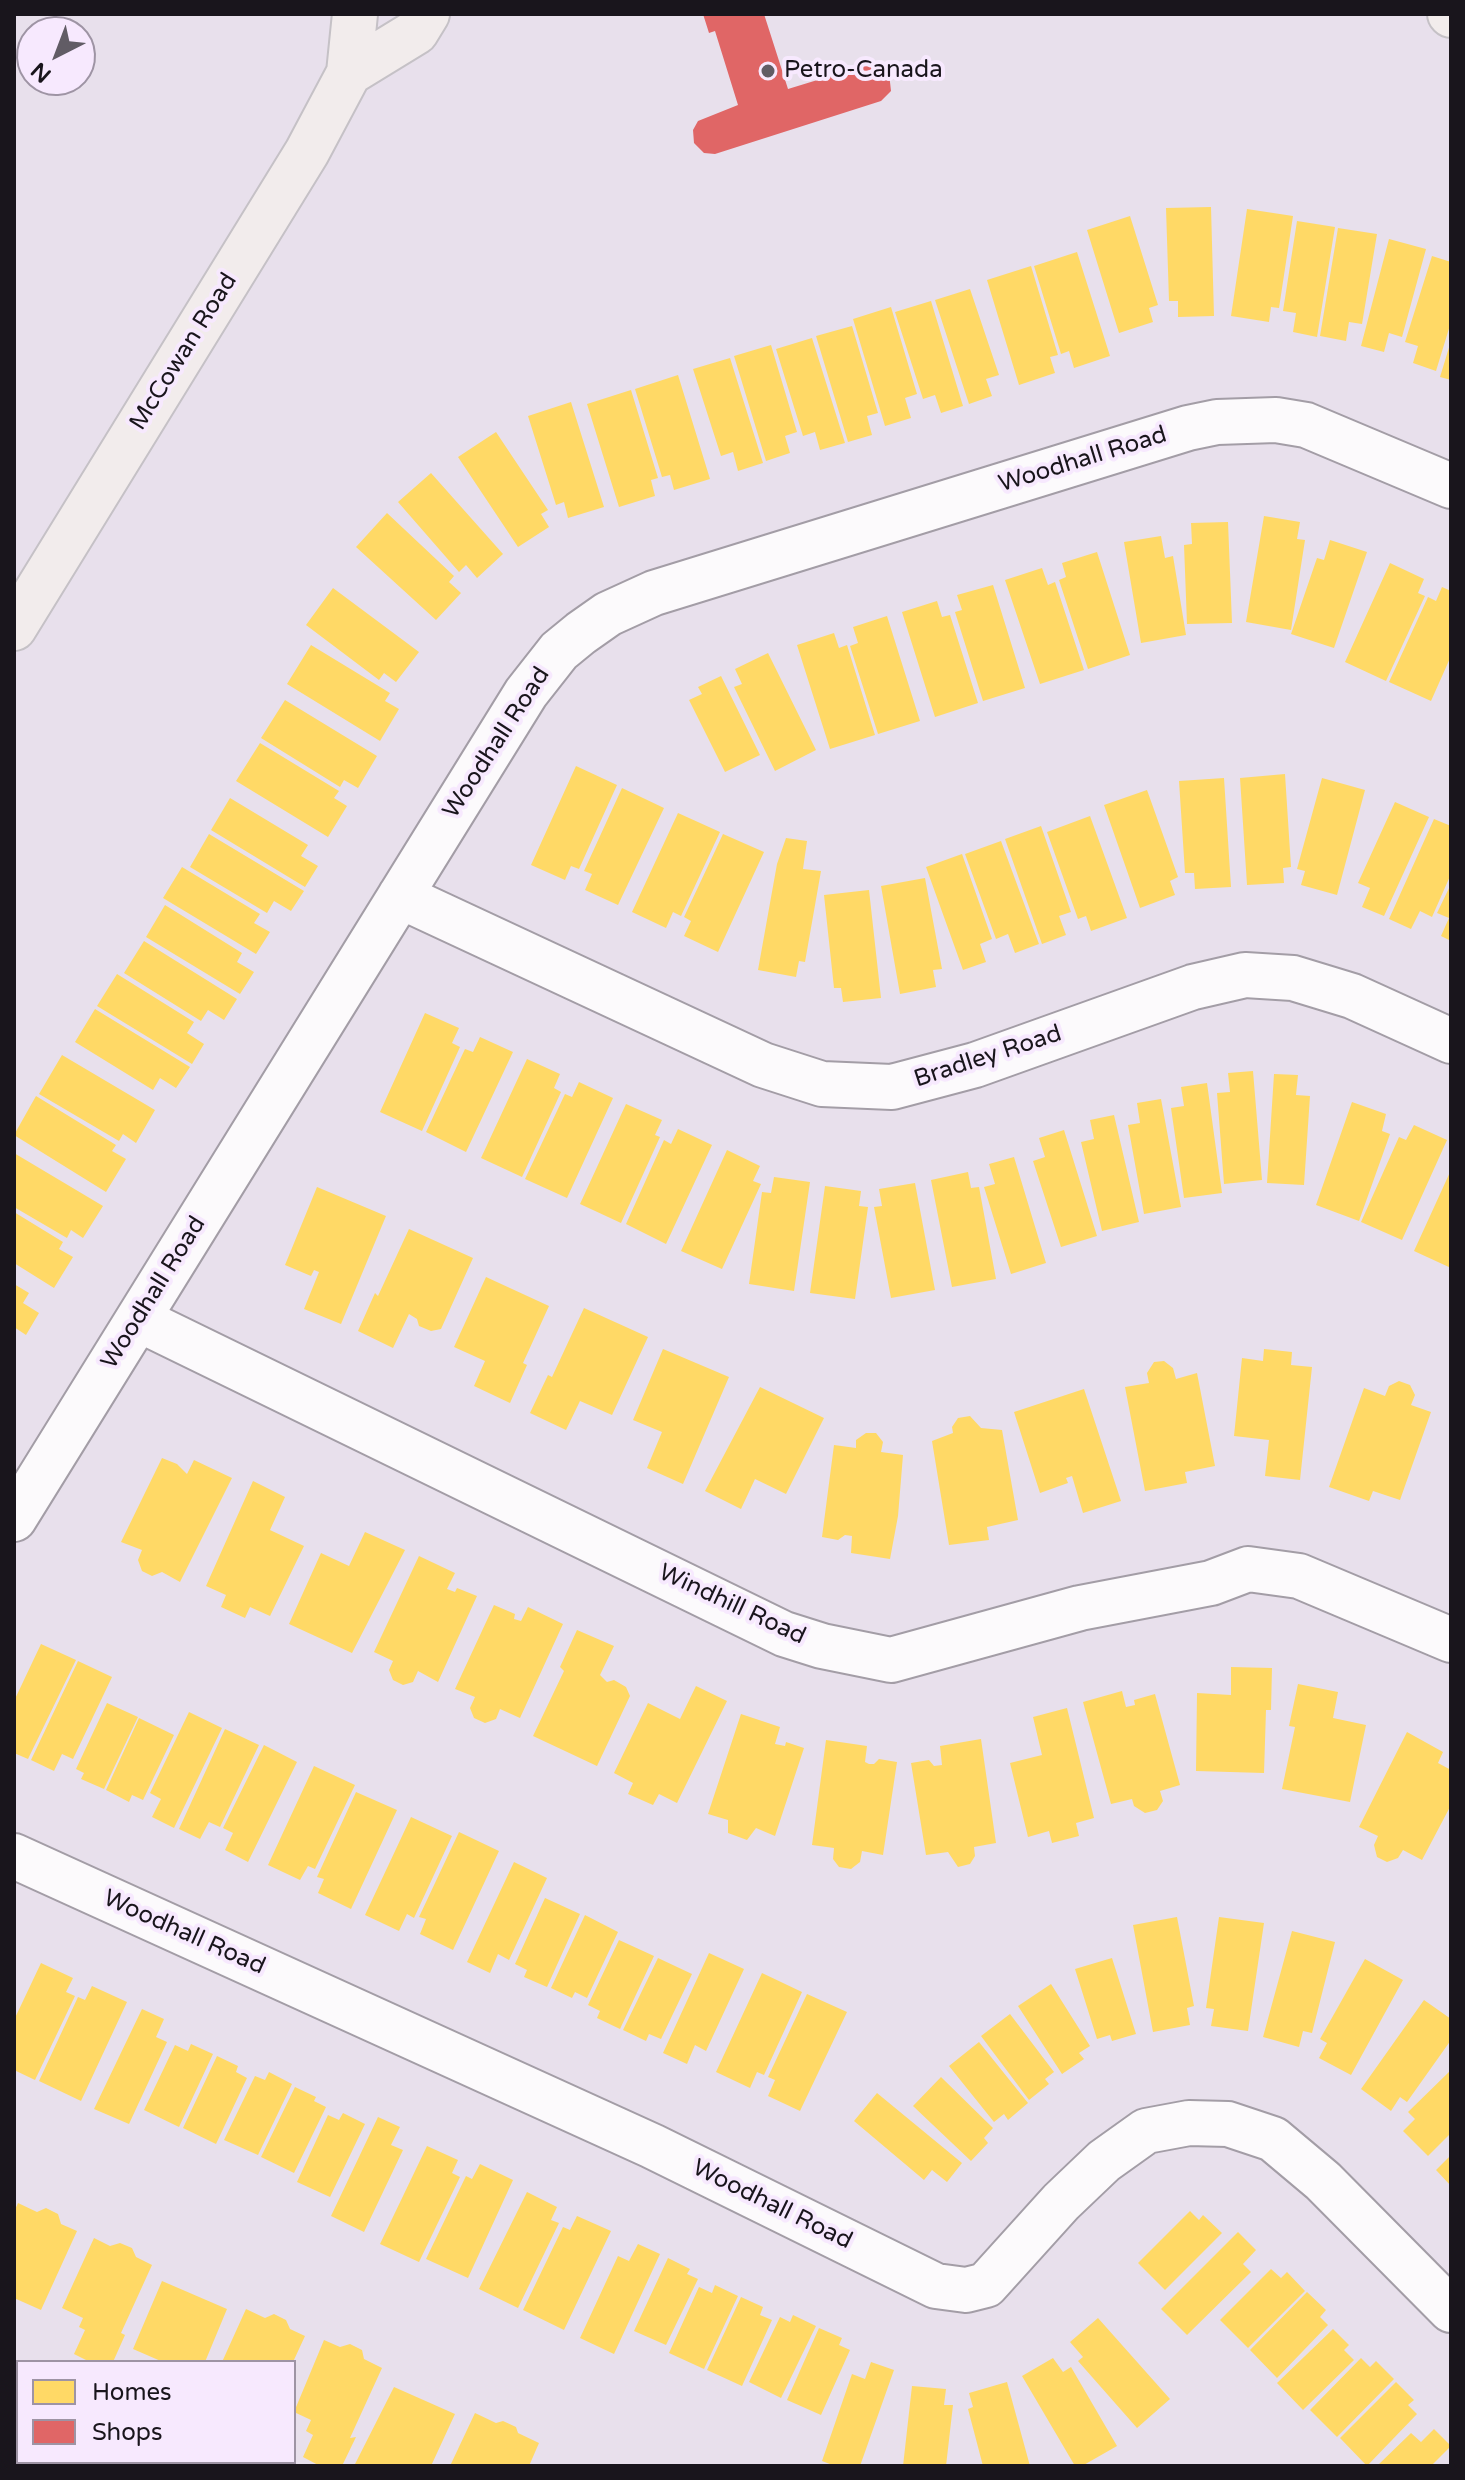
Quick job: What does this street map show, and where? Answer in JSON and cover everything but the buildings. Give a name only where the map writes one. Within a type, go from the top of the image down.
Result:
[{"type":"main road","name":"McCowan Road","points":[[14,628],[299,166],[349,73],[355,14]]},
{"type":"main road","points":[[349,73],[416,32],[427,14]]},
{"type":"street","name":"Woodhall Road","points":[[14,1519],[541,671],[581,633],[642,598],[1172,432],[1217,422],[1276,420],[1306,425],[1451,486]]},
{"type":"street","name":"Bradley Road","points":[[400,896],[763,1065],[822,1084],[892,1087],[975,1065],[1193,987],[1245,975],[1293,978],[1352,996],[1451,1041]]},
{"type":"street","name":"Windhill Road","points":[[138,1319],[784,1634],[822,1646],[891,1660],[1080,1608],[1211,1583],[1248,1569],[1299,1576],[1451,1640]]},
{"type":"street","name":"Woodhall Road","points":[[14,1856],[652,2146],[936,2286],[966,2290],[986,2285],[1061,2202],[1104,2161],[1146,2131],[1189,2123],[1228,2124],[1273,2139],[1313,2172],[1451,2310]]},
{"type":"place","name":"Petro-Canada","points":[[768,71]]}]
